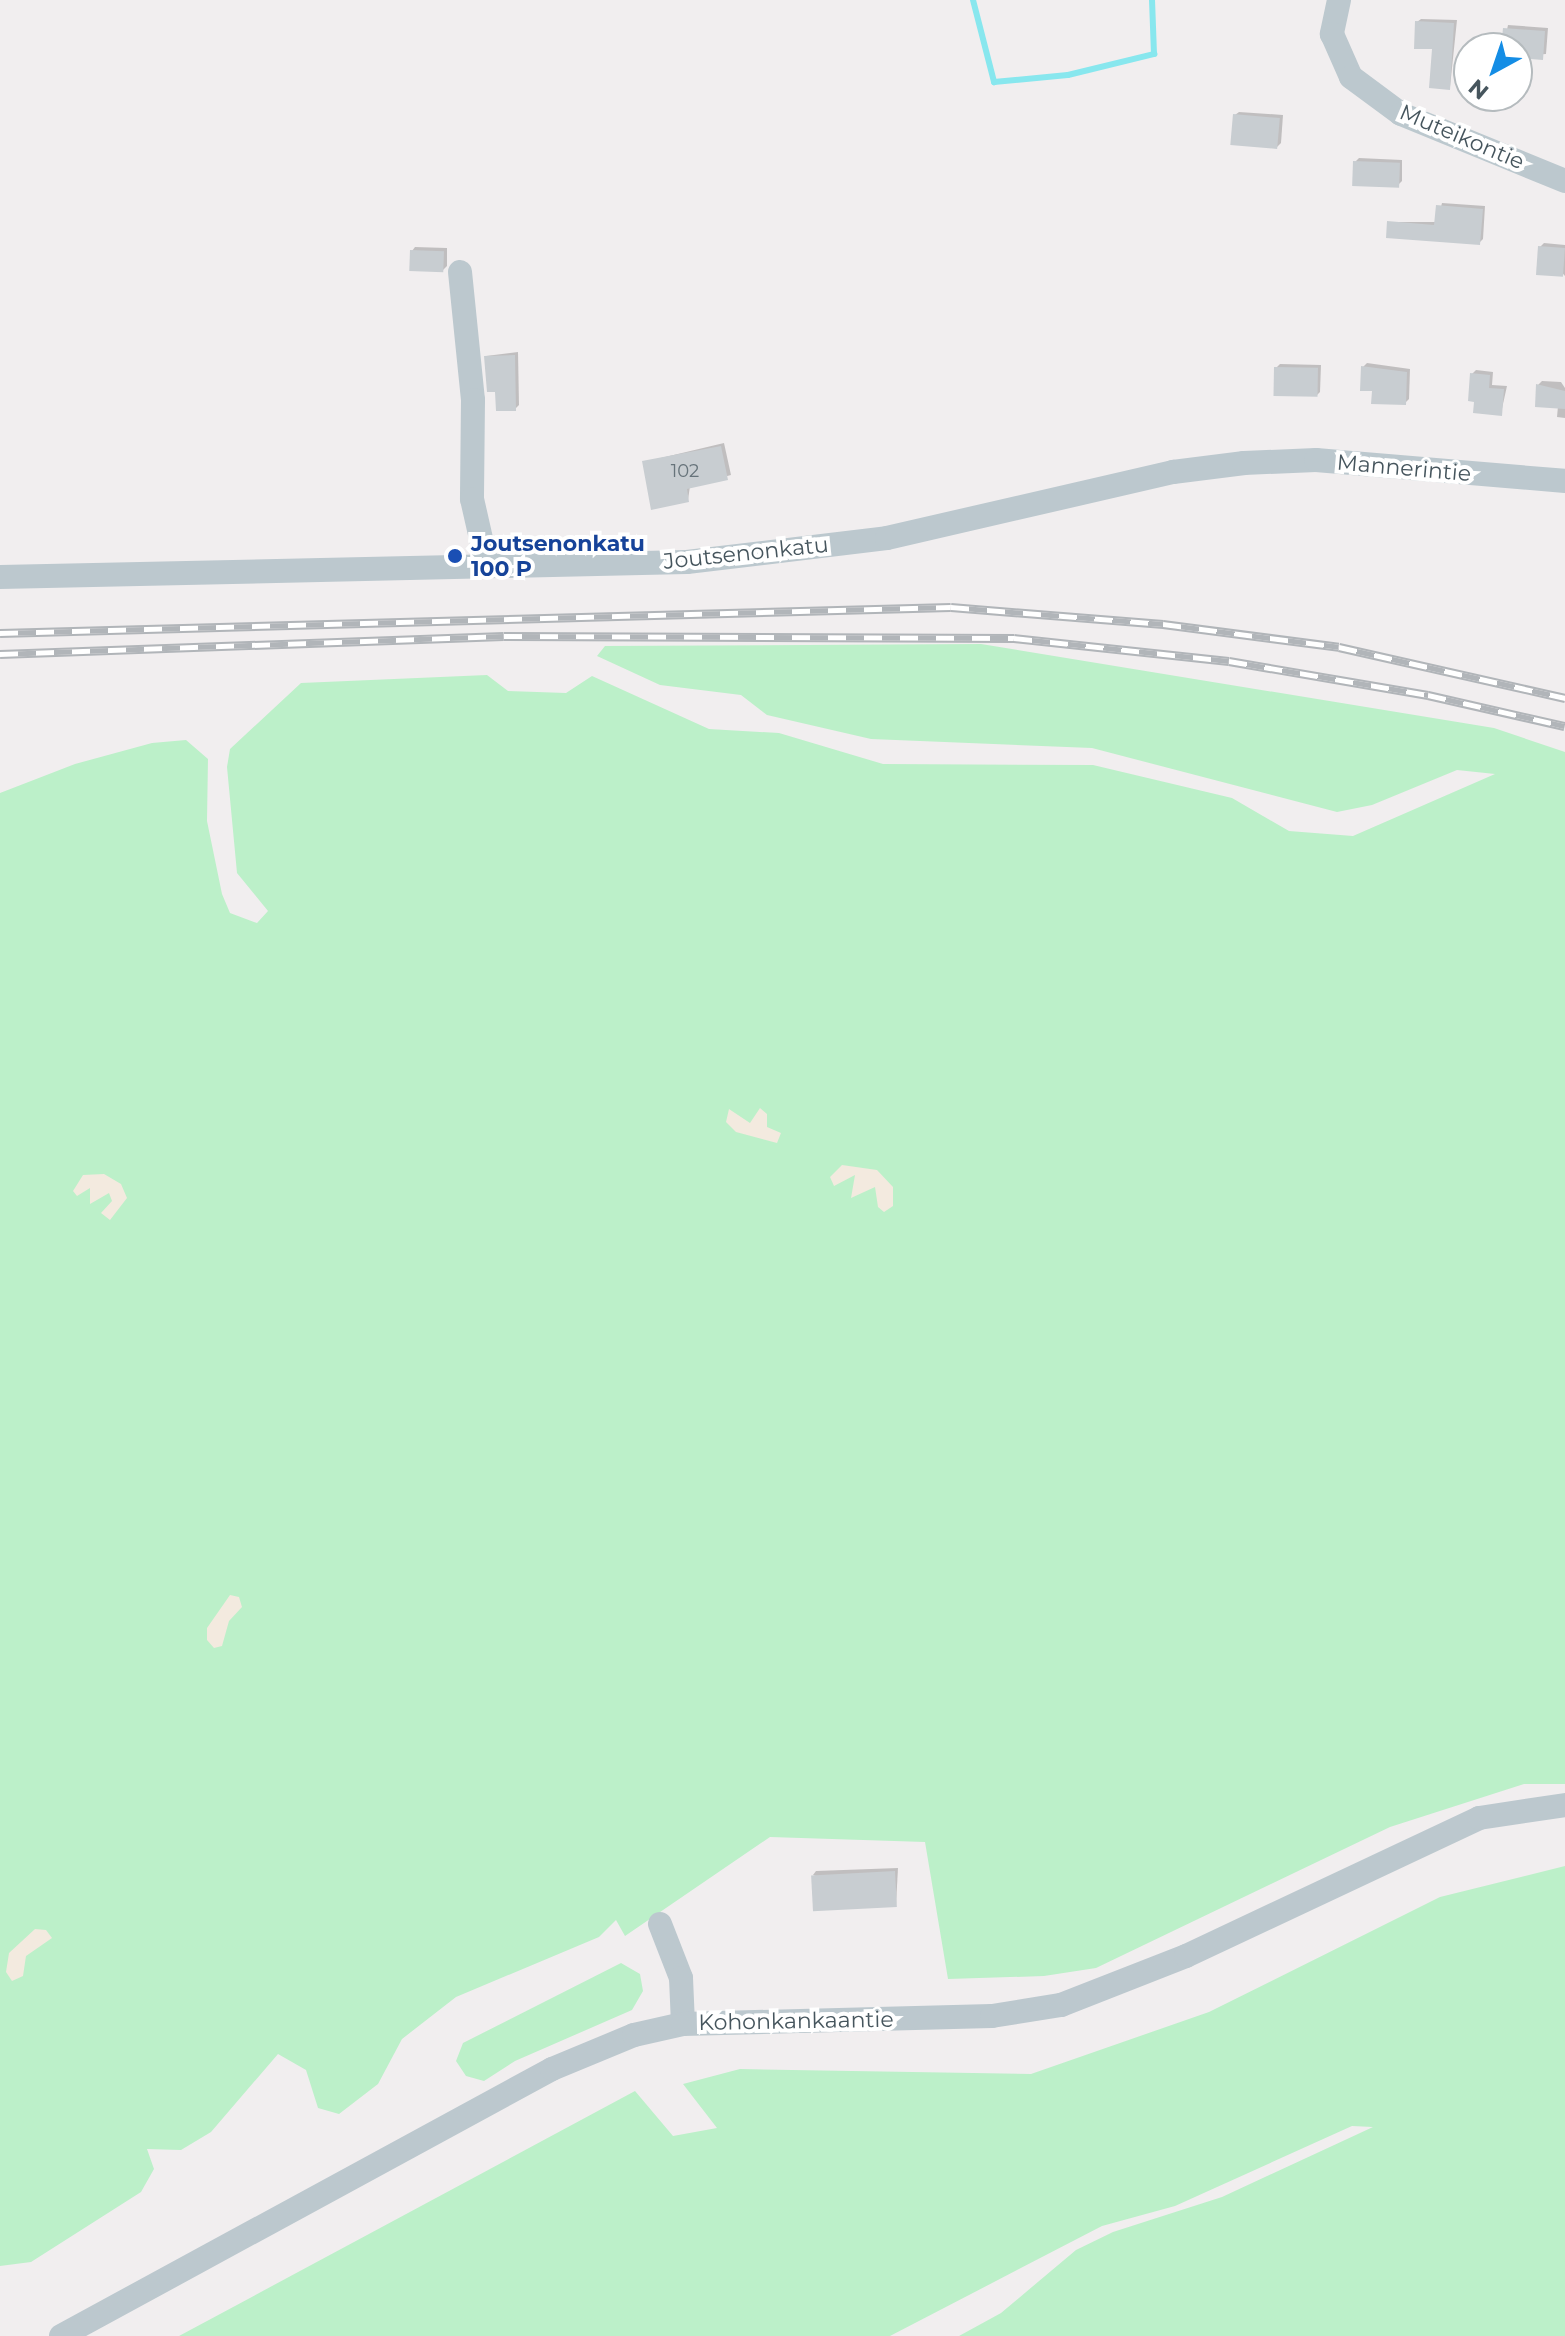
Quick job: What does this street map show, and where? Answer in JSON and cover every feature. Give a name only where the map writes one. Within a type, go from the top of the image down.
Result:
[{"type":"street","name":"Muteikontie","points":[[1339,0],[1332,34],[1351,77],[1401,114],[1565,181]]},
{"type":"street","points":[[460,272],[473,400],[472,499],[487,565]]},
{"type":"street","name":"Mannerintie","points":[[1244,463],[1316,460],[1565,481]]},
{"type":"street","name":"Joutsenonkatu","points":[[0,577],[687,562],[887,538],[1173,472],[1244,463]]},
{"type":"street","name":"Kohonkankaantie","points":[[61,2336],[552,2069],[634,2035],[683,2024],[992,2016],[1061,2005],[1186,1956],[1479,1818],[1565,1805]]},
{"type":"street","points":[[660,1924],[681,1978],[683,2024]]},
{"type":"green space","points":[[981,644],[1494,728],[1565,752],[1565,1784],[1524,1784],[1390,1827],[1096,1968],[1044,1976],[948,1979],[925,1842],[770,1837],[625,1936],[616,1920],[599,1937],[456,1997],[402,2039],[378,2084],[339,2114],[318,2108],[306,2070],[278,2054],[211,2132],[181,2150],[147,2149],[154,2169],[141,2192],[31,2262],[0,2266],[0,793],[75,764],[152,743],[186,740],[208,759],[207,821],[222,894],[230,913],[257,923],[268,911],[237,873],[227,767],[230,749],[301,683],[487,675],[508,691],[566,693],[592,676],[709,729],[779,733],[883,764],[1093,765],[1232,798],[1289,831],[1353,836],[1495,774],[1457,770],[1372,805],[1337,812],[1092,748],[871,739],[767,715],[741,695],[660,685],[597,656],[605,646]]},
{"type":"green space","points":[[1565,1866],[1565,2336],[959,2336],[1001,2313],[1076,2250],[1113,2232],[1222,2197],[1373,2127],[1352,2126],[1175,2206],[1102,2226],[890,2336],[179,2336],[635,2091],[673,2136],[717,2128],[683,2084],[740,2069],[1031,2074],[1209,2012],[1440,1897]]},
{"type":"green space","points":[[621,1963],[640,1974],[643,1991],[632,2010],[515,2061],[484,2081],[466,2076],[456,2061],[463,2043]]},
{"type":"sand","points":[[760,1108],[767,1114],[767,1127],[781,1133],[777,1143],[736,1132],[726,1122],[729,1109],[750,1123]]},
{"type":"sand","points":[[842,1165],[877,1170],[893,1187],[893,1206],[884,1212],[878,1207],[875,1187],[851,1198],[855,1175],[834,1186],[830,1177]]},
{"type":"sand","points":[[104,1174],[121,1184],[127,1198],[110,1220],[101,1213],[112,1201],[109,1193],[90,1204],[90,1188],[77,1196],[73,1191],[83,1175]]},
{"type":"sand","points":[[230,1595],[239,1597],[242,1607],[229,1621],[222,1646],[214,1648],[207,1640],[207,1628]]},
{"type":"sand","points":[[35,1929],[46,1930],[52,1938],[26,1956],[23,1976],[12,1981],[6,1972],[9,1953]]},
{"type":"building","points":[[1415,21],[1454,23],[1450,90],[1429,88],[1432,49],[1414,49]]},
{"type":"building","points":[[1503,28],[1545,31],[1543,60],[1533,59],[1533,32],[1503,32]]},
{"type":"building","points":[[1233,114],[1280,118],[1277,149],[1230,145]]},
{"type":"building","points":[[1353,161],[1400,163],[1399,188],[1352,186]]},
{"type":"building","points":[[1436,205],[1483,209],[1480,245],[1386,238],[1387,221],[1434,225]]},
{"type":"building","points":[[1538,246],[1565,248],[1563,277],[1536,275]]},
{"type":"building","points":[[410,250],[444,251],[443,272],[409,271]]},
{"type":"building","points":[[515,355],[516,411],[496,411],[495,392],[487,392],[484,356]]},
{"type":"building","points":[[1361,366],[1407,372],[1406,405],[1371,404],[1372,391],[1360,391]]},
{"type":"building","points":[[1274,367],[1318,368],[1317,397],[1273,396]]},
{"type":"building","points":[[1470,373],[1490,375],[1489,388],[1504,389],[1502,416],[1473,413],[1474,402],[1468,401]]},
{"type":"building","points":[[1536,384],[1565,391],[1565,409],[1535,407]]},
{"type":"building","points":[[721,446],[728,480],[687,489],[689,502],[651,510],[642,461]]},
{"type":"building","points":[[895,1871],[897,1907],[813,1911],[811,1875]]},
{"type":"waterway","points":[[973,0],[994,82],[1068,75],[1154,54],[1152,0]]},
{"type":"railway","points":[[0,633],[951,607],[1163,624],[1339,647],[1565,698]]},
{"type":"railway","points":[[0,654],[504,636],[1014,638],[1229,661],[1428,695],[1565,726]]},
{"type":"place","name":"Joutsenonkatu 100 P","points":[[455,556]]}]
